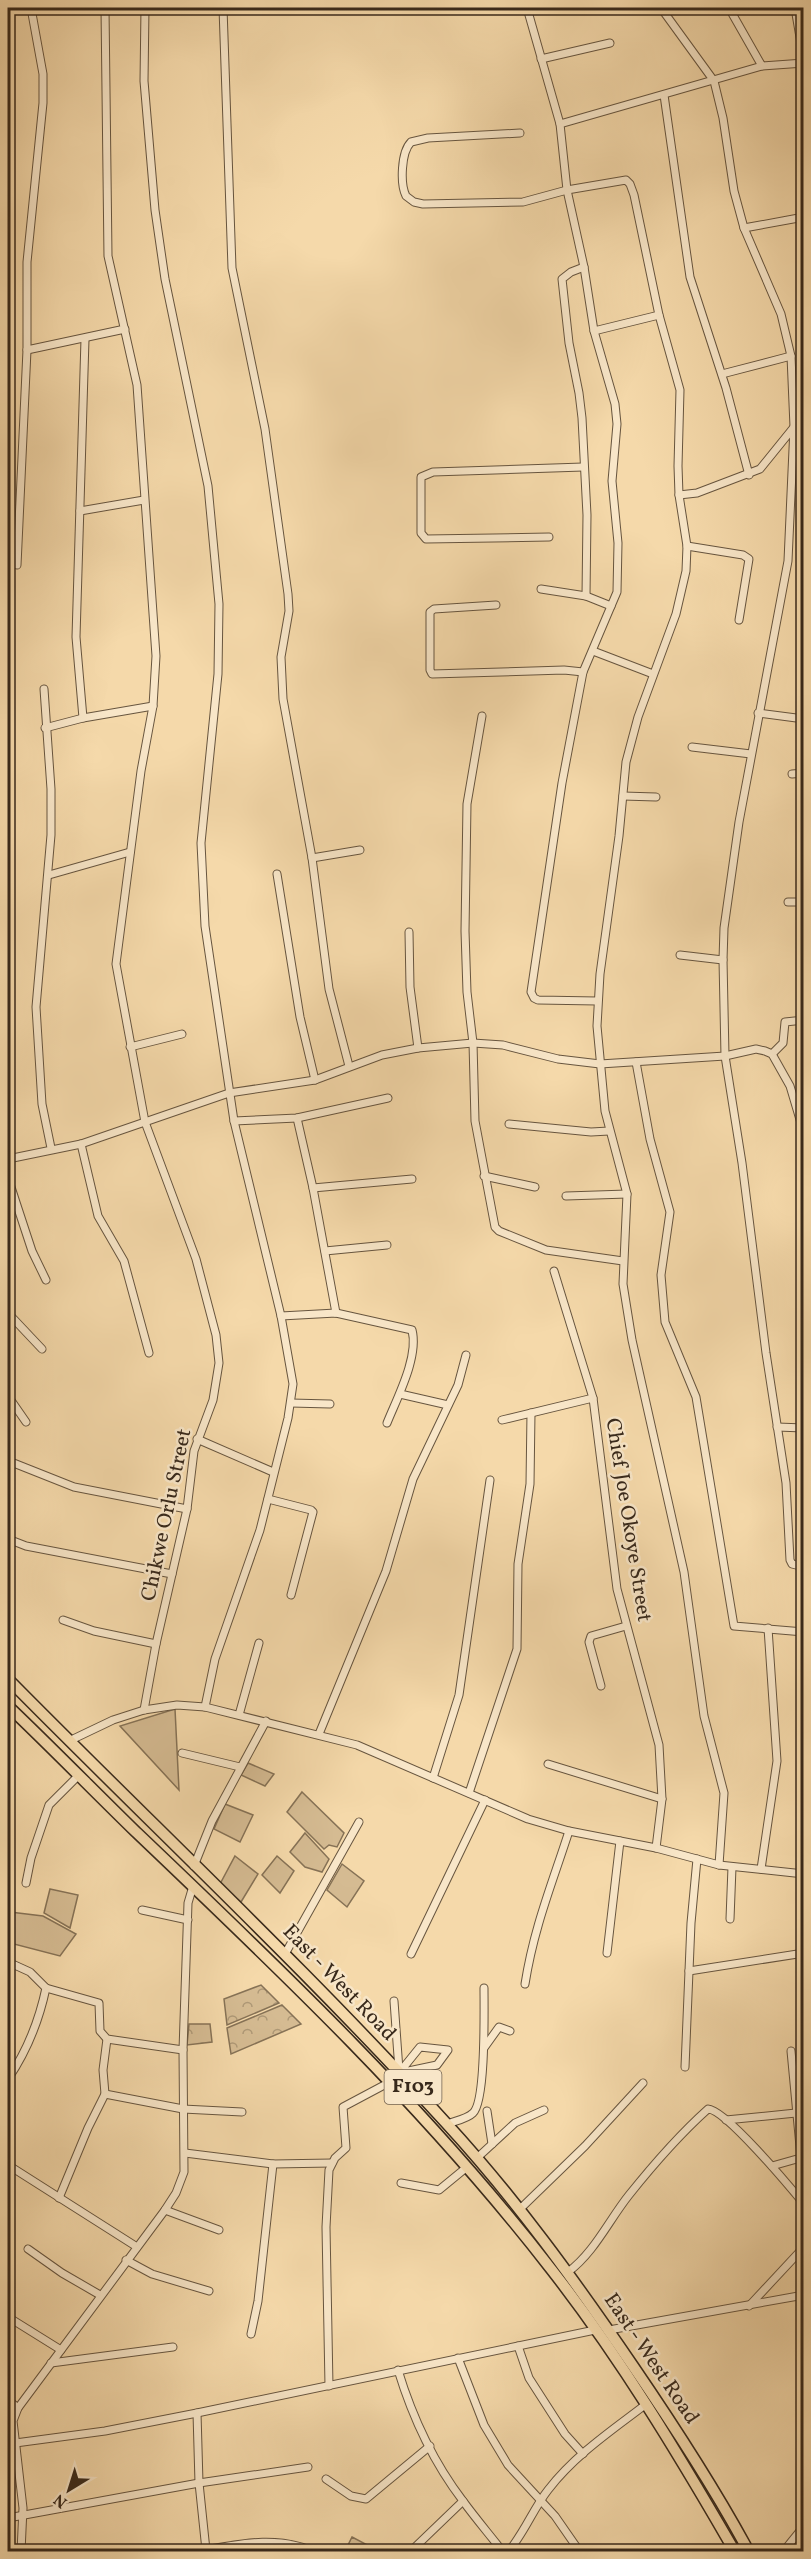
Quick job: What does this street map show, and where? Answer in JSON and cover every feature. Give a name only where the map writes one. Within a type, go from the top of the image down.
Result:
[{"type":"main road","name":"East - West Road","points":[[8,1679],[285,1954],[477,2158],[567,2272],[609,2330],[696,2460],[749,2552]]},
{"type":"main road","name":"East - West Road","points":[[8,1706],[341,2030],[467,2167],[552,2271],[595,2330],[685,2465],[735,2552]]},
{"type":"street","points":[[17,565],[27,350],[27,262],[43,103],[43,74],[31,8]]},
{"type":"street","name":"Chikwe Orlu Street","points":[[105,8],[108,256],[137,386],[156,656],[153,706],[141,771],[116,964],[145,1122],[196,1259],[216,1335],[219,1363],[217,1384],[198,1439],[187,1509],[156,1644],[144,1710]]},
{"type":"street","points":[[145,8],[144,81],[155,210],[165,279],[208,486],[219,604],[218,674],[201,843],[205,926],[234,1121],[281,1316],[293,1384],[291,1403],[260,1530],[215,1659],[205,1707]]},
{"type":"street","points":[[223,8],[232,268],[265,429],[285,564],[289,611],[281,657],[283,699],[312,858],[327,978],[349,1066]]},
{"type":"street","points":[[527,8],[560,124],[567,190],[584,267],[594,331],[615,404],[617,424],[612,481],[618,543],[617,592],[583,672],[562,783],[531,992],[534,999],[538,1000],[597,1001]]},
{"type":"street","points":[[661,8],[714,81],[723,117],[734,191],[744,228],[781,314],[791,356],[794,427],[788,561],[751,754],[732,869],[724,928],[723,960],[725,1056],[786,1483],[790,1560],[792,1564],[804,1567]]},
{"type":"street","points":[[729,8],[762,66]]},
{"type":"street","points":[[560,124],[630,102],[664,95],[762,66],[804,62],[795,8]]},
{"type":"street","points":[[541,59],[610,43]]},
{"type":"street","points":[[664,95],[690,277],[722,374],[749,475]]},
{"type":"street","points":[[520,133],[428,138],[411,142],[406,148],[404,165],[406,196],[414,202],[423,204],[523,202],[567,190],[620,180],[630,184],[659,315],[680,390],[679,495],[687,546],[686,571],[676,614],[653,674],[626,762],[597,1001],[600,1064],[609,1131],[620,1159],[627,1194],[623,1284],[632,1340],[684,1572],[704,1716],[724,1793],[719,1865]]},
{"type":"street","points":[[744,228],[804,217]]},
{"type":"street","points":[[584,267],[571,272],[562,279],[569,343],[579,393],[588,545],[586,596]]},
{"type":"street","points":[[594,331],[659,315]]},
{"type":"street","points":[[27,350],[125,329]]},
{"type":"street","points":[[83,718],[76,637],[85,339]]},
{"type":"street","points":[[722,374],[791,356]]},
{"type":"street","points":[[679,495],[697,492],[749,475],[766,464],[794,427]]},
{"type":"street","points":[[549,537],[426,539],[421,533],[421,477],[433,472],[583,467]]},
{"type":"street","points":[[80,511],[144,500]]},
{"type":"street","points":[[687,546],[743,555],[749,559],[739,620]]},
{"type":"street","points":[[541,589],[586,596],[611,606]]},
{"type":"street","points":[[496,605],[434,609],[430,612],[430,670],[432,674],[564,670],[583,672]]},
{"type":"street","points":[[593,651],[653,674]]},
{"type":"street","points":[[44,689],[51,789],[49,875],[36,1007],[42,1104],[51,1148]]},
{"type":"street","points":[[45,728],[83,718],[153,706]]},
{"type":"street","points":[[759,713],[804,719]]},
{"type":"street","points":[[482,716],[466,804],[465,931],[467,992],[473,1043],[475,1121],[495,1227],[499,1232],[546,1250],[623,1261]]},
{"type":"street","points":[[692,747],[751,754]]},
{"type":"street","points":[[792,774],[804,773]]},
{"type":"street","points":[[623,796],[657,796]]},
{"type":"street","points":[[312,858],[360,850]]},
{"type":"street","points":[[49,875],[130,852]]},
{"type":"street","points":[[276,874],[300,1017],[315,1080]]},
{"type":"street","points":[[788,902],[804,902]]},
{"type":"street","points":[[409,932],[410,987],[418,1048]]},
{"type":"street","points":[[680,955],[723,960]]},
{"type":"street","points":[[772,1054],[783,1043],[785,1022],[804,1020]]},
{"type":"street","points":[[130,1047],[182,1034]]},
{"type":"street","points":[[8,1159],[51,1148],[81,1144],[188,1105],[229,1093],[315,1080],[382,1055],[418,1048],[473,1043],[504,1045],[558,1059],[600,1064],[725,1056],[756,1049],[772,1054],[790,1086],[804,1133]]},
{"type":"street","points":[[636,1062],[650,1139],[670,1212],[661,1275],[665,1322],[696,1397],[734,1626],[804,1632]]},
{"type":"street","points":[[234,1121],[297,1118],[388,1098]]},
{"type":"street","points":[[297,1118],[326,1251],[336,1313]]},
{"type":"street","points":[[509,1124],[591,1132],[609,1131]]},
{"type":"street","points":[[81,1144],[98,1216],[124,1261],[149,1353]]},
{"type":"street","points":[[484,1176],[535,1187]]},
{"type":"street","points":[[8,1178],[32,1251],[46,1280]]},
{"type":"street","points":[[313,1188],[412,1179]]},
{"type":"street","points":[[566,1196],[627,1194]]},
{"type":"street","points":[[326,1251],[387,1245]]},
{"type":"street","name":"Chief Joe Okoye Street","points":[[554,1271],[593,1398],[617,1589],[659,1745],[662,1799],[656,1848]]},
{"type":"street","points":[[8,1313],[42,1350]]},
{"type":"street","points":[[281,1316],[336,1313],[412,1330],[414,1338],[400,1394],[387,1423]]},
{"type":"street","points":[[319,1734],[386,1571],[413,1479],[458,1386],[466,1355]]},
{"type":"street","points":[[400,1394],[448,1405]]},
{"type":"street","points":[[8,1396],[26,1422]]},
{"type":"street","points":[[502,1420],[593,1398]]},
{"type":"street","points":[[291,1403],[330,1404]]},
{"type":"street","points":[[469,1793],[517,1649],[518,1564],[530,1484],[531,1413]]},
{"type":"street","points":[[777,1427],[804,1428]]},
{"type":"street","points":[[198,1439],[273,1472]]},
{"type":"street","points":[[11,1462],[74,1487],[187,1509]]},
{"type":"street","points":[[433,1778],[459,1695],[490,1480]]},
{"type":"street","points":[[267,1498],[313,1512],[291,1595]]},
{"type":"street","points":[[8,1539],[26,1546],[172,1574]]},
{"type":"street","points":[[63,1620],[94,1631],[156,1644]]},
{"type":"street","points":[[601,1686],[589,1642],[591,1636],[626,1626]]},
{"type":"street","points":[[761,1869],[777,1761],[768,1628]]},
{"type":"street","points":[[239,1715],[259,1643]]},
{"type":"street","points":[[69,1741],[112,1720],[144,1710],[177,1705],[205,1707],[357,1745],[528,1819],[569,1831],[656,1848],[719,1865],[804,1874]]},
{"type":"street","points":[[195,1866],[212,1821],[266,1721]]},
{"type":"street","points":[[183,1753],[240,1767]]},
{"type":"street","points":[[548,1764],[662,1799]]},
{"type":"street","points":[[26,1883],[31,1858],[49,1805],[79,1775]]},
{"type":"street","points":[[411,1954],[485,1800]]},
{"type":"street","points":[[285,1954],[359,1822]]},
{"type":"street","points":[[525,1984],[531,1944],[569,1831]]},
{"type":"street","points":[[607,1953],[620,1841]]},
{"type":"street","points":[[685,2067],[697,1859]]},
{"type":"street","points":[[730,1919],[732,1867]]},
{"type":"street","points":[[21,2552],[23,2516],[11,2443],[13,2421],[18,2408],[165,2210],[176,2193],[184,2172],[183,2050],[188,1904],[193,1886]]},
{"type":"street","points":[[142,1910],[188,1920]]},
{"type":"street","points":[[689,1971],[804,1953]]},
{"type":"street","points":[[8,1962],[30,1972],[46,1988],[99,2003],[100,2031],[107,2039],[183,2050]]},
{"type":"street","points":[[8,2079],[24,2054],[34,2031],[46,1988]]},
{"type":"street","points":[[447,2124],[475,2110],[484,2048],[484,1988]]},
{"type":"street","points":[[394,2001],[399,2073]]},
{"type":"street","points":[[484,2048],[499,2027],[510,2031]]},
{"type":"street","points":[[59,2198],[105,2094],[103,2070],[107,2039]]},
{"type":"street","points":[[420,2047],[448,2050],[437,2065],[399,2073],[420,2047]]},
{"type":"street","points":[[772,2166],[802,2157],[795,2114],[791,2050]]},
{"type":"street","points":[[328,2386],[326,2227],[332,2163],[346,2148],[343,2107],[390,2082]]},
{"type":"street","points":[[519,2210],[585,2146],[643,2083]]},
{"type":"street","points":[[105,2094],[183,2109],[242,2112]]},
{"type":"street","points":[[567,2272],[583,2259],[628,2196],[690,2125],[710,2108],[726,2120],[772,2166],[804,2204]]},
{"type":"street","points":[[477,2158],[515,2123],[544,2110]]},
{"type":"street","points":[[488,2111],[492,2144]]},
{"type":"street","points":[[726,2120],[795,2114]]},
{"type":"street","points":[[185,2153],[273,2164],[332,2163]]},
{"type":"street","points":[[251,2334],[258,2301],[273,2164]]},
{"type":"street","points":[[8,2165],[137,2247]]},
{"type":"street","points":[[401,2183],[439,2190],[467,2167]]},
{"type":"street","points":[[165,2210],[192,2222],[219,2230]]},
{"type":"street","points":[[749,2306],[804,2247]]},
{"type":"street","points":[[28,2249],[62,2273],[100,2295]]},
{"type":"street","points":[[126,2260],[152,2274],[209,2291]]},
{"type":"street","points":[[609,2330],[804,2295]]},
{"type":"street","points":[[8,2317],[61,2350]]},
{"type":"street","points":[[11,2443],[105,2431],[197,2414],[595,2330]]},
{"type":"street","points":[[518,2346],[529,2378],[565,2434],[583,2454]]},
{"type":"street","points":[[51,2363],[173,2347]]},
{"type":"street","points":[[458,2358],[484,2425],[508,2464],[541,2501],[580,2552]]},
{"type":"street","points":[[398,2370],[409,2405],[429,2446],[462,2501],[503,2552]]},
{"type":"street","points":[[8,2400],[18,2408]]},
{"type":"street","points":[[508,2552],[526,2528],[541,2501],[569,2466],[645,2405]]},
{"type":"street","points":[[197,2414],[201,2551],[267,2540],[301,2546],[315,2552]]},
{"type":"street","points":[[326,2479],[351,2496],[366,2499],[429,2446]]},
{"type":"street","points":[[8,2518],[199,2483],[308,2467]]},
{"type":"street","points":[[410,2552],[462,2501]]},
{"type":"street","points":[[783,2552],[804,2526]]},
{"type":"green space","points":[[175,1709],[179,1790],[120,1726]]},
{"type":"green space","points":[[248,1763],[274,1774],[265,1786],[241,1775]]},
{"type":"green space","points":[[302,1792],[344,1833],[337,1847],[329,1845],[324,1849],[287,1812]]},
{"type":"green space","points":[[225,1804],[253,1815],[240,1842],[214,1829]]},
{"type":"green space","points":[[305,1833],[329,1859],[322,1872],[305,1867],[290,1852]]},
{"type":"green space","points":[[235,1856],[258,1874],[241,1902],[220,1884]]},
{"type":"green space","points":[[277,1856],[294,1871],[280,1893],[262,1875]]},
{"type":"green space","points":[[342,1864],[364,1881],[347,1907],[327,1890]]},
{"type":"green space","points":[[50,1889],[78,1895],[70,1928],[44,1913]]},
{"type":"green space","points":[[10,1912],[43,1916],[76,1934],[60,1956],[10,1943]]},
{"type":"green space","points":[[261,1985],[279,2003],[227,2025],[224,1999]]},
{"type":"green space","points":[[282,2005],[301,2024],[231,2054],[227,2028]]},
{"type":"green space","points":[[189,2024],[210,2024],[212,2042],[187,2045]]},
{"type":"green space","points":[[352,2537],[373,2548],[371,2551],[345,2551]]}]
